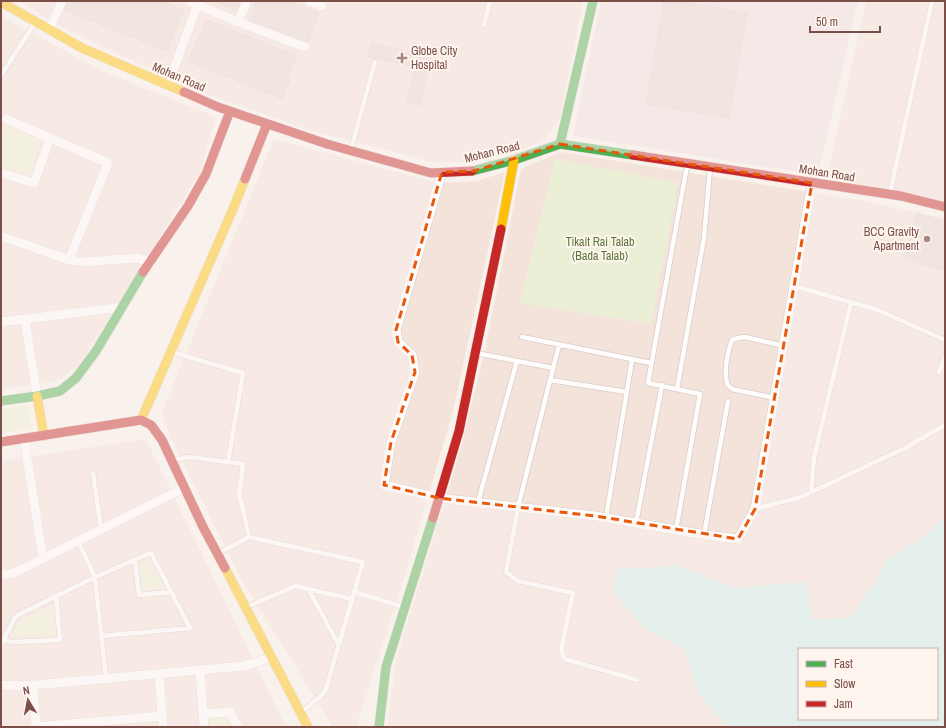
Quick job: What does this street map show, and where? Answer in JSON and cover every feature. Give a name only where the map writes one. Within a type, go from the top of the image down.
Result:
[{"type":"street","points":[[50,30],[62,1]]},
{"type":"street","points":[[238,22],[247,1]]},
{"type":"street","points":[[309,1],[322,6]]},
{"type":"street","points":[[560,144],[593,1]]},
{"type":"street","name":"Mohan Road","points":[[1,2],[82,48],[218,107],[327,144],[431,173],[474,171],[514,160],[560,144],[890,194],[945,207]]},
{"type":"street","points":[[168,86],[195,2],[238,22],[305,48]]},
{"type":"street","points":[[1,402],[60,391],[76,378],[96,351],[151,262],[188,206],[206,174],[230,111]]},
{"type":"street","points":[[6,119],[108,163],[69,260]]},
{"type":"street","points":[[141,420],[233,209],[267,124]]},
{"type":"street","points":[[1,173],[34,183],[50,138]]},
{"type":"street","points":[[379,727],[386,667],[459,431],[506,208],[514,160]]},
{"type":"street","points":[[442,172],[396,330],[398,342],[412,355],[415,372],[391,442],[384,485],[439,498],[606,518],[704,535],[738,539],[756,509],[812,183]]},
{"type":"street","points":[[1,236],[69,260],[85,262],[137,258],[151,262]]},
{"type":"street","points":[[1,322],[123,307]]},
{"type":"street","points":[[25,319],[44,436]]},
{"type":"street","points":[[1,442],[141,420],[151,425],[162,440],[203,527],[308,727]]},
{"type":"street","points":[[24,439],[43,558]]},
{"type":"street","points":[[1,574],[12,574],[184,488]]},
{"type":"street","points":[[1,685],[33,686],[244,666],[272,657]]},
{"type":"street","points":[[200,670],[204,727]]},
{"type":"street","points":[[159,674],[163,727]]},
{"type":"street","points":[[33,686],[35,727],[77,725],[162,716]]},
{"type":"street","points":[[203,714],[230,712],[238,727]]},
{"type":"lane","points":[[484,24],[490,1]]},
{"type":"lane","points":[[890,194],[932,1]]},
{"type":"lane","points":[[1,75],[36,22]]},
{"type":"lane","points":[[350,151],[375,62]]},
{"type":"lane","points":[[676,530],[700,394],[648,383],[687,164]]},
{"type":"lane","points":[[677,389],[704,238],[710,167]]},
{"type":"lane","points":[[794,286],[878,310],[945,340]]},
{"type":"lane","points":[[811,492],[814,458],[851,302]]},
{"type":"lane","points":[[522,337],[651,363]]},
{"type":"lane","points":[[775,398],[732,388],[727,384],[725,371],[726,363],[732,340],[738,338],[746,337],[784,346]]},
{"type":"lane","points":[[559,345],[518,507],[506,572],[518,581],[573,593],[561,650],[565,659],[637,680]]},
{"type":"lane","points":[[171,352],[243,373],[228,462]]},
{"type":"lane","points":[[475,352],[553,368]]},
{"type":"lane","points":[[939,372],[945,358]]},
{"type":"lane","points":[[606,518],[632,360]]},
{"type":"lane","points":[[478,502],[517,361]]},
{"type":"lane","points":[[550,380],[627,392]]},
{"type":"lane","points":[[636,523],[662,385]]},
{"type":"lane","points":[[704,535],[728,401]]},
{"type":"lane","points":[[756,509],[801,497],[905,448],[945,425]]},
{"type":"lane","points":[[172,461],[190,457],[243,464],[239,495],[249,537]]},
{"type":"lane","points":[[93,473],[101,529]]},
{"type":"lane","points":[[217,554],[249,537],[363,562],[325,692],[301,713]]},
{"type":"lane","points":[[78,541],[95,577],[106,679]]},
{"type":"lane","points":[[2,643],[16,616],[95,577],[151,553],[190,628],[101,636]]},
{"type":"lane","points":[[135,560],[139,595],[171,592]]},
{"type":"lane","points":[[246,607],[295,586],[352,599]]},
{"type":"lane","points":[[308,589],[339,645]]},
{"type":"lane","points":[[354,592],[405,607]]},
{"type":"lane","points":[[2,643],[60,640],[56,597]]},
{"type":"highlighted area","points":[[560,144],[812,183],[755,509],[738,539],[595,516],[439,498],[384,485],[391,442],[415,372],[412,355],[398,342],[396,330],[442,172],[474,171]]},
{"type":"shaded area","points":[[18,1],[583,1],[560,119],[547,138],[515,153],[474,161],[435,163],[305,129],[201,92],[69,31]]},
{"type":"shaded area","points":[[601,1],[858,1],[818,175],[573,136]]},
{"type":"shaded area","points":[[866,1],[945,1],[945,202],[827,177]]},
{"type":"shaded area","points":[[1,16],[104,72],[216,117],[200,172],[80,364],[58,381],[1,389]]},
{"type":"shaded area","points":[[274,139],[438,183],[477,181],[505,172],[453,411],[400,592],[356,727],[333,727],[243,582],[171,438],[162,412]]},
{"type":"shaded area","points":[[561,152],[865,201],[945,219],[945,727],[387,727],[396,659],[461,448],[486,345],[521,169]]},
{"type":"shaded area","points":[[146,439],[286,727],[1,727],[1,461]]},
{"type":"green space","points":[[1,124],[42,140],[29,177],[1,168]]},
{"type":"green space","name":"Tikait Rai Talab (Bada Talab)","points":[[555,159],[678,183],[651,324],[520,303]]},
{"type":"green space","points":[[28,406],[31,429],[1,433],[1,409]]},
{"type":"green space","points":[[150,559],[164,587],[143,591],[139,563]]},
{"type":"green space","points":[[54,604],[56,636],[11,636],[16,624]]},
{"type":"green space","points":[[229,717],[233,727],[210,727],[209,718]]},
{"type":"water","points":[[945,516],[945,727],[730,727],[699,695],[685,650],[644,628],[613,592],[617,569],[677,566],[736,588],[806,582],[812,619],[850,618],[876,581],[887,560],[926,535]]},
{"type":"building","points":[[68,1],[163,1],[184,10],[167,51],[64,10]]},
{"type":"building","points":[[214,1],[240,1],[236,10]]},
{"type":"building","points":[[256,1],[289,1],[319,13],[308,42],[249,20]]},
{"type":"building","points":[[664,1],[677,1],[747,13],[729,118],[646,104]]},
{"type":"building","points":[[207,20],[297,56],[288,77],[291,78],[282,99],[188,61]]},
{"type":"building","points":[[371,43],[431,57],[420,105],[407,102],[415,67],[368,57]]},
{"type":"building","name":"BCC Gravity Apartment","points":[[917,213],[945,221],[944,271],[903,258]]},
{"type":"traffic: fast","points":[[560,144],[593,1]]},
{"type":"traffic: fast","points":[[472,171],[514,160],[560,144],[633,155]]},
{"type":"traffic: fast","points":[[1,401],[60,391],[76,378],[96,351],[143,272]]},
{"type":"traffic: fast","points":[[379,727],[386,667],[433,518]]},
{"type":"traffic: slow","points":[[1,2],[82,48],[184,92]]},
{"type":"traffic: slow","points":[[501,229],[514,160]]},
{"type":"traffic: slow","points":[[141,420],[245,179]]},
{"type":"traffic: slow","points":[[37,396],[44,436]]},
{"type":"traffic: slow","points":[[225,568],[308,727]]},
{"type":"traffic: jam","points":[[184,92],[218,107],[327,144],[431,173],[472,171]]},
{"type":"traffic: jam","points":[[143,272],[188,206],[206,174],[230,111]]},
{"type":"traffic: jam","points":[[245,179],[267,124]]},
{"type":"traffic: jam","points":[[633,155],[901,196],[945,207]]},
{"type":"traffic: jam","points":[[433,518],[459,431],[501,229]]},
{"type":"traffic: jam","points":[[1,442],[141,420],[151,425],[162,440],[203,527],[225,568]]},
{"type":"place","name":"Globe City Hospital","points":[[402,58]]},
{"type":"place","name":"BCC Gravity Apartment","points":[[927,239]]}]
